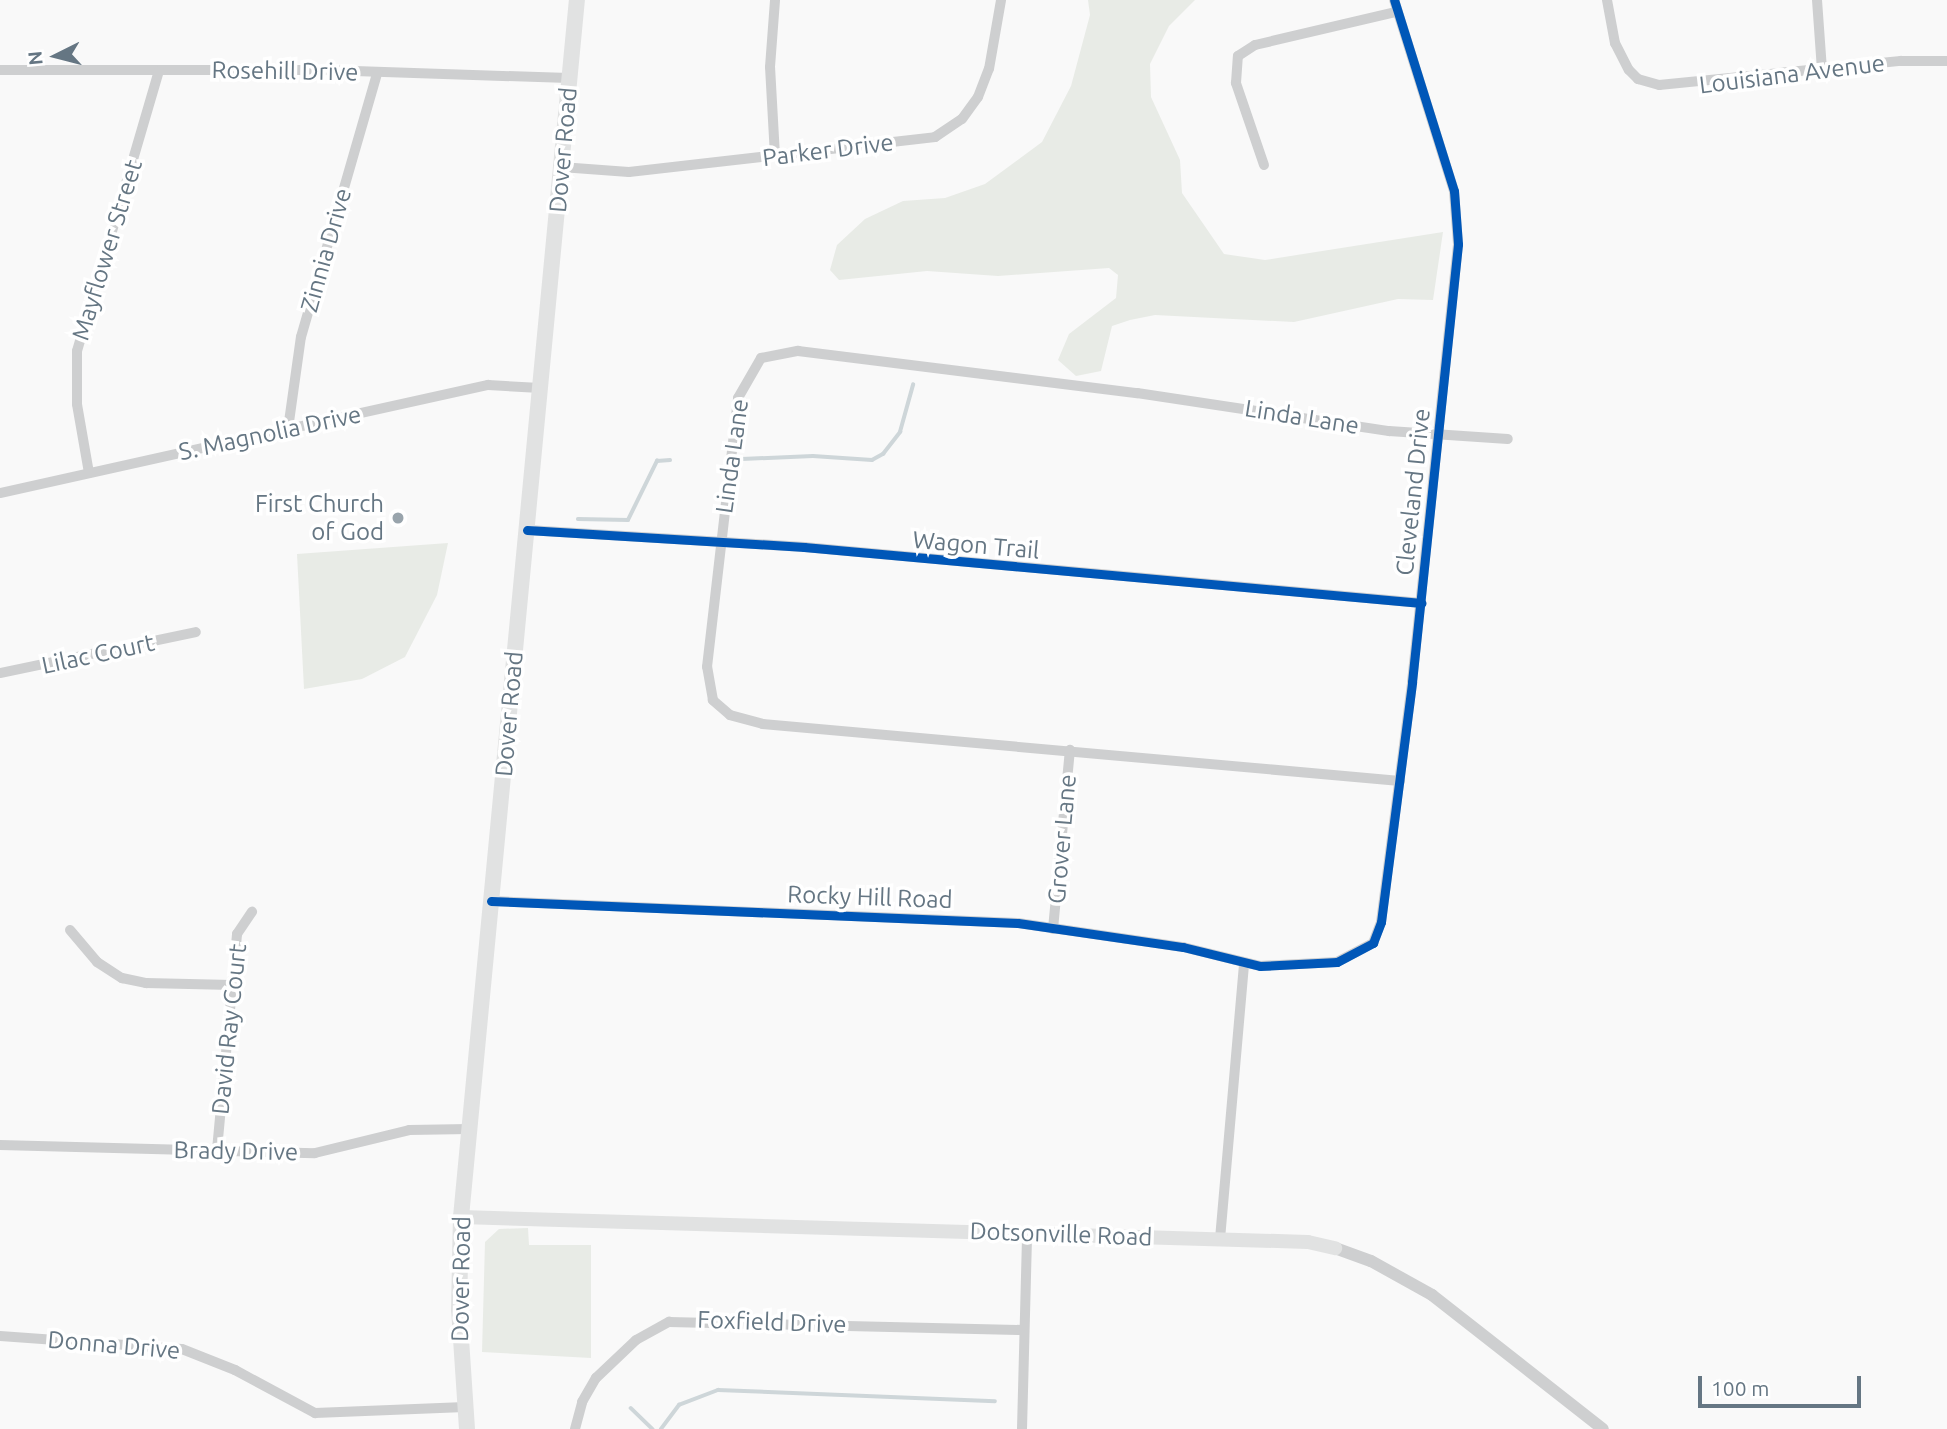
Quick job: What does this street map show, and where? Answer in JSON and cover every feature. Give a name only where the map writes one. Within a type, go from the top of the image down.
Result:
[{"type":"main road","name":"Dover Road","points":[[467,1429],[459,1310],[460,1217],[576,0]]},
{"type":"main road","name":"Dotsonville Road","points":[[460,1217],[1307,1242],[1335,1248]]},
{"type":"street","points":[[775,0],[770,67],[775,156]]},
{"type":"street","name":"Parker Drive","points":[[561,167],[629,172],[935,137],[962,119],[978,97],[989,69],[1001,0]]},
{"type":"street","name":"Cleveland Drive","points":[[1244,964],[1280,967],[1337,962],[1373,943],[1381,922],[1421,603],[1458,244],[1457,204],[1394,0]]},
{"type":"street","name":"Louisiana Avenue","points":[[1607,0],[1615,43],[1638,79],[1677,86],[1901,61],[1947,61]]},
{"type":"street","points":[[1816,0],[1822,71]]},
{"type":"street","points":[[1264,165],[1236,83],[1238,56],[1255,45],[1396,12]]},
{"type":"street","name":"Rosehill Drive","points":[[0,70],[377,73],[569,78]]},
{"type":"street","name":"Mayflower Street","points":[[89,473],[77,404],[77,351],[159,71]]},
{"type":"street","name":"Zinnia Drive","points":[[288,429],[301,337],[377,73]]},
{"type":"street","name":"Linda Lane","points":[[1400,781],[763,724],[730,715],[713,700],[708,675],[720,543],[738,398],[754,363],[777,352],[1007,376],[1389,431],[1508,439]]},
{"type":"street","name":"S. Magnolia Drive","points":[[0,493],[488,385],[540,388]]},
{"type":"street","name":"Wagon Trail","points":[[527,530],[720,543],[1421,603]]},
{"type":"street","name":"Lilac Court","points":[[0,673],[196,632]]},
{"type":"street","name":"Grover Lane","points":[[1053,929],[1070,750]]},
{"type":"street","name":"Rocky Hill Road","points":[[491,901],[1018,923],[1183,947],[1244,964]]},
{"type":"street","name":"David Ray Court","points":[[217,1150],[237,934],[252,912]]},
{"type":"street","points":[[70,930],[97,962],[122,978],[146,983],[232,985]]},
{"type":"street","points":[[1220,1239],[1244,964]]},
{"type":"street","name":"Brady Drive","points":[[0,1145],[323,1153],[409,1130],[470,1129]]},
{"type":"street","points":[[1022,1429],[1027,1233]]},
{"type":"street","name":"Dotsonville Road","points":[[1335,1248],[1371,1261],[1432,1295],[1603,1429]]},
{"type":"street","name":"Foxfield Drive","points":[[575,1429],[582,1402],[596,1378],[636,1340],[669,1322],[1024,1330]]},
{"type":"street","name":"Donna Drive","points":[[0,1336],[182,1349],[235,1370],[315,1413],[465,1407]]},
{"type":"shaded area","points":[[1088,0],[1195,0],[1169,26],[1150,64],[1151,97],[1180,160],[1182,193],[1224,254],[1265,260],[1443,232],[1433,300],[1398,299],[1294,322],[1155,315],[1130,320],[1112,326],[1101,371],[1076,376],[1058,360],[1069,334],[1116,298],[1118,275],[1109,268],[998,276],[927,271],[839,280],[830,270],[837,245],[865,219],[903,201],[945,198],[985,184],[1042,142],[1071,86],[1090,15]]},
{"type":"shaded area","points":[[448,543],[437,595],[405,657],[362,679],[304,689],[297,554]]},
{"type":"shaded area","points":[[528,1228],[529,1245],[591,1245],[591,1358],[482,1352],[485,1242],[499,1229]]},
{"type":"waterway","points":[[742,459],[813,456],[872,460],[883,454],[900,432],[913,385]]},
{"type":"waterway","points":[[578,519],[628,520],[657,461],[670,460]]},
{"type":"waterway","points":[[661,1429],[679,1405],[718,1390],[995,1401]]},
{"type":"waterway","points":[[631,1408],[653,1429]]},
{"type":"cycle path","points":[[491,901],[1018,923],[1183,947],[1260,966],[1337,962],[1373,943],[1381,922],[1412,682],[1458,244],[1454,191],[1394,0]]},
{"type":"cycle path","points":[[527,530],[804,547],[1421,603]]},
{"type":"place","name":"First Church of God","points":[[398,518]]}]
